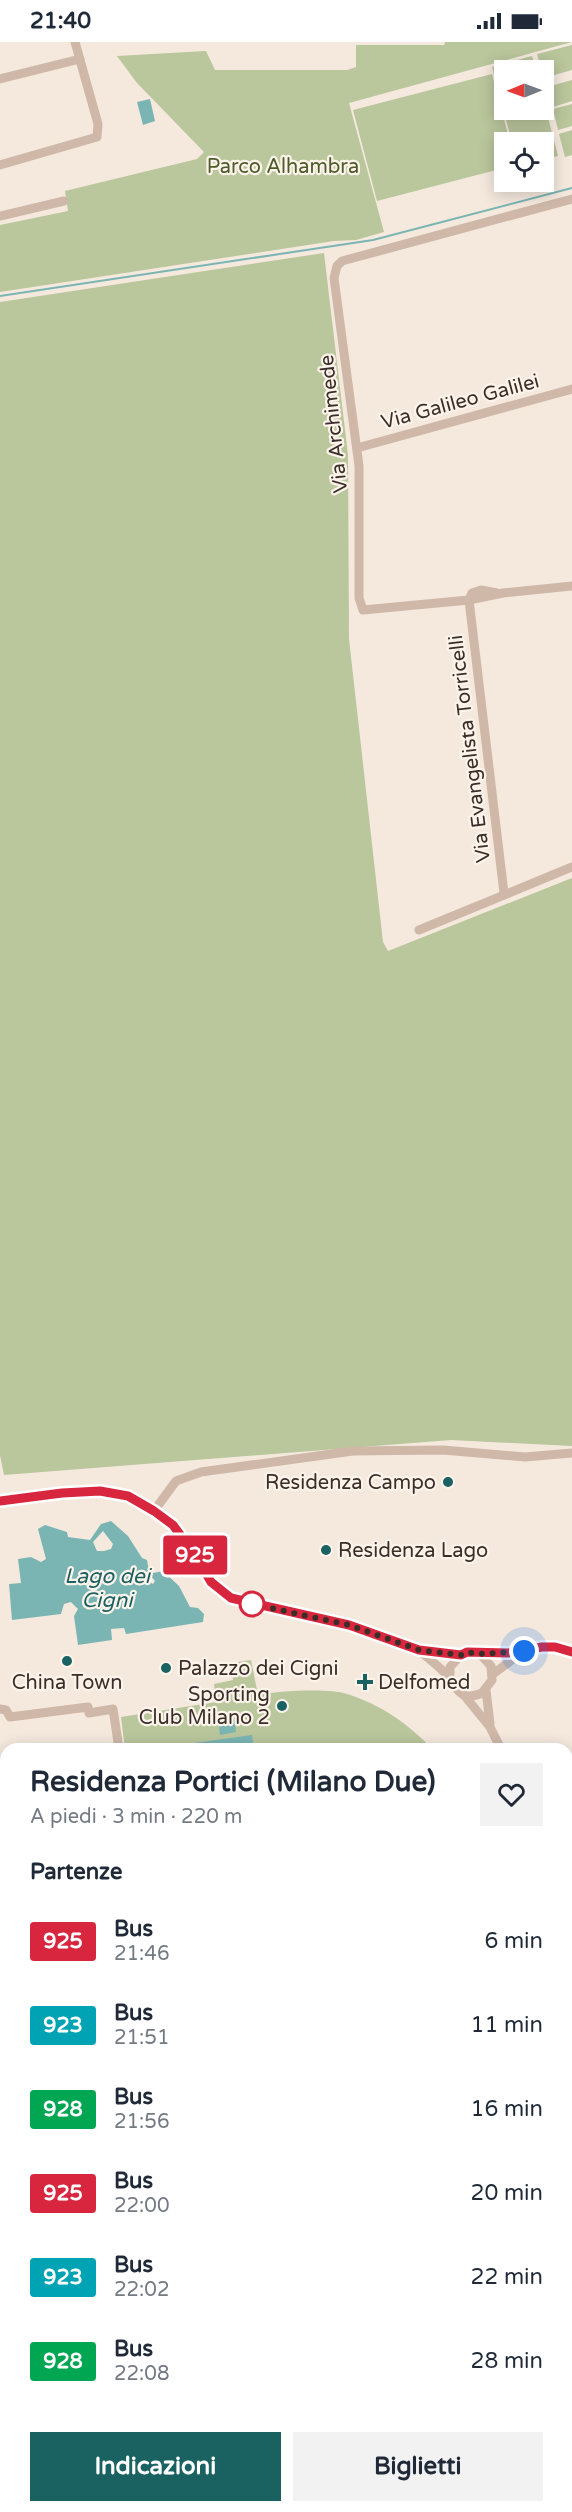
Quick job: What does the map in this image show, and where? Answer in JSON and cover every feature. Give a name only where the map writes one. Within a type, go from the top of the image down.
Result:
[{"type":"street","points":[[0,165],[97,137],[98,124],[75,42]]},
{"type":"street","points":[[0,79],[80,59]]},
{"type":"street","name":"Via Archimede","points":[[469,600],[363,610],[359,598],[357,448],[334,278],[337,266],[342,261],[572,199]]},
{"type":"street","points":[[0,216],[64,201]]},
{"type":"street","name":"Via Galileo Galilei","points":[[357,448],[572,389]]},
{"type":"street","points":[[469,600],[503,593],[572,586]]},
{"type":"street","name":"Via Evangelista Torricelli","points":[[469,600],[504,893]]},
{"type":"street","points":[[419,930],[504,893],[572,867]]},
{"type":"street","points":[[154,1511],[176,1481],[201,1472],[353,1451],[443,1450],[525,1457],[572,1453]]},
{"type":"street","points":[[0,1501],[100,1491],[128,1496],[168,1521],[181,1535],[211,1582],[231,1598],[349,1625],[419,1650],[461,1655]]},
{"type":"street","points":[[450,1679],[453,1662],[467,1652],[480,1654],[555,1647],[572,1652]]},
{"type":"street","points":[[419,1650],[450,1679],[455,1689],[464,1695],[490,1727],[498,1743]]},
{"type":"street","points":[[490,1727],[486,1690],[493,1674],[524,1651]]},
{"type":"street","points":[[480,1654],[491,1666],[493,1674]]},
{"type":"street","points":[[464,1695],[478,1695],[486,1690]]},
{"type":"street","points":[[0,1709],[6,1710],[10,1717],[88,1707],[89,1713],[113,1709],[118,1743]]},
{"type":"green space","name":"Parco Alhambra","points":[[445,42],[572,42],[506,60],[494,60],[494,63],[349,103],[384,232],[356,240],[334,241],[0,292],[0,225],[68,211],[65,191],[197,159],[204,152],[137,83],[117,56],[206,51],[215,70],[347,70],[356,67],[356,45],[444,45]]},
{"type":"green space","points":[[572,45],[572,70],[554,75],[554,60],[539,60],[537,54]]},
{"type":"green space","points":[[532,56],[533,60],[517,60]]},
{"type":"green space","points":[[492,74],[494,120],[504,120],[507,132],[494,132],[494,171],[377,201],[353,110]]},
{"type":"green space","points":[[572,80],[572,101],[554,107],[554,85]]},
{"type":"green space","points":[[572,104],[572,126],[558,130],[554,109]]},
{"type":"green space","points":[[506,120],[549,120],[552,132],[509,132]]},
{"type":"green space","points":[[572,130],[572,155],[565,157],[559,134]]},
{"type":"green space","points":[[554,141],[558,156],[554,157]]},
{"type":"green space","points":[[324,253],[348,455],[349,639],[383,942],[388,951],[572,878],[572,1446],[451,1440],[4,1475],[0,1455],[0,302]]},
{"type":"green space","name":"Sporting Club Milano 2","points":[[251,1660],[258,1695],[303,1691],[347,1694],[371,1703],[393,1716],[426,1743],[124,1743],[121,1717],[216,1702],[214,1684],[233,1680],[231,1663]]},
{"type":"water","points":[[150,99],[155,121],[143,125],[137,102]]},
{"type":"water","name":"Lago dei Cigni","points":[[111,1521],[128,1536],[142,1558],[147,1560],[149,1571],[141,1574],[141,1577],[153,1584],[155,1581],[151,1576],[153,1573],[163,1571],[179,1586],[190,1607],[198,1608],[204,1614],[203,1622],[126,1634],[124,1628],[111,1629],[112,1640],[78,1645],[74,1616],[78,1609],[71,1602],[64,1604],[61,1614],[12,1620],[9,1584],[21,1583],[18,1559],[31,1557],[41,1562],[46,1559],[38,1529],[45,1525],[67,1532],[68,1537],[90,1540],[101,1524]],"holes":[[[103,1531],[113,1544],[111,1549],[97,1551],[93,1542]]]},
{"type":"water","points":[[234,1717],[236,1732],[220,1735],[218,1719]]},
{"type":"water","points":[[252,1735],[253,1743],[194,1743]]},
{"type":"waterway","points":[[0,296],[373,240],[572,188]]},
{"type":"bus line","name":"925","points":[[0,1501],[62,1493],[100,1491],[117,1493],[128,1496],[164,1517],[173,1525],[211,1582],[231,1598],[349,1625],[419,1650],[461,1655],[467,1652],[493,1654],[555,1647],[572,1652]]},
{"type":"place","name":"Residenza Campo","points":[[448,1482]]},
{"type":"place","name":"Residenza Lago","points":[[326,1550]]},
{"type":"place","name":"China Town","points":[[67,1661]]},
{"type":"place","name":"Palazzo dei Cigni","points":[[166,1668]]},
{"type":"place","name":"Delfomed","points":[[365,1682]]},
{"type":"place","name":"Sporting Club Milano 2","points":[[282,1706]]},
{"type":"route","points":[[252,1604],[349,1625],[419,1650],[461,1655],[467,1652],[493,1654],[524,1651]]}]
